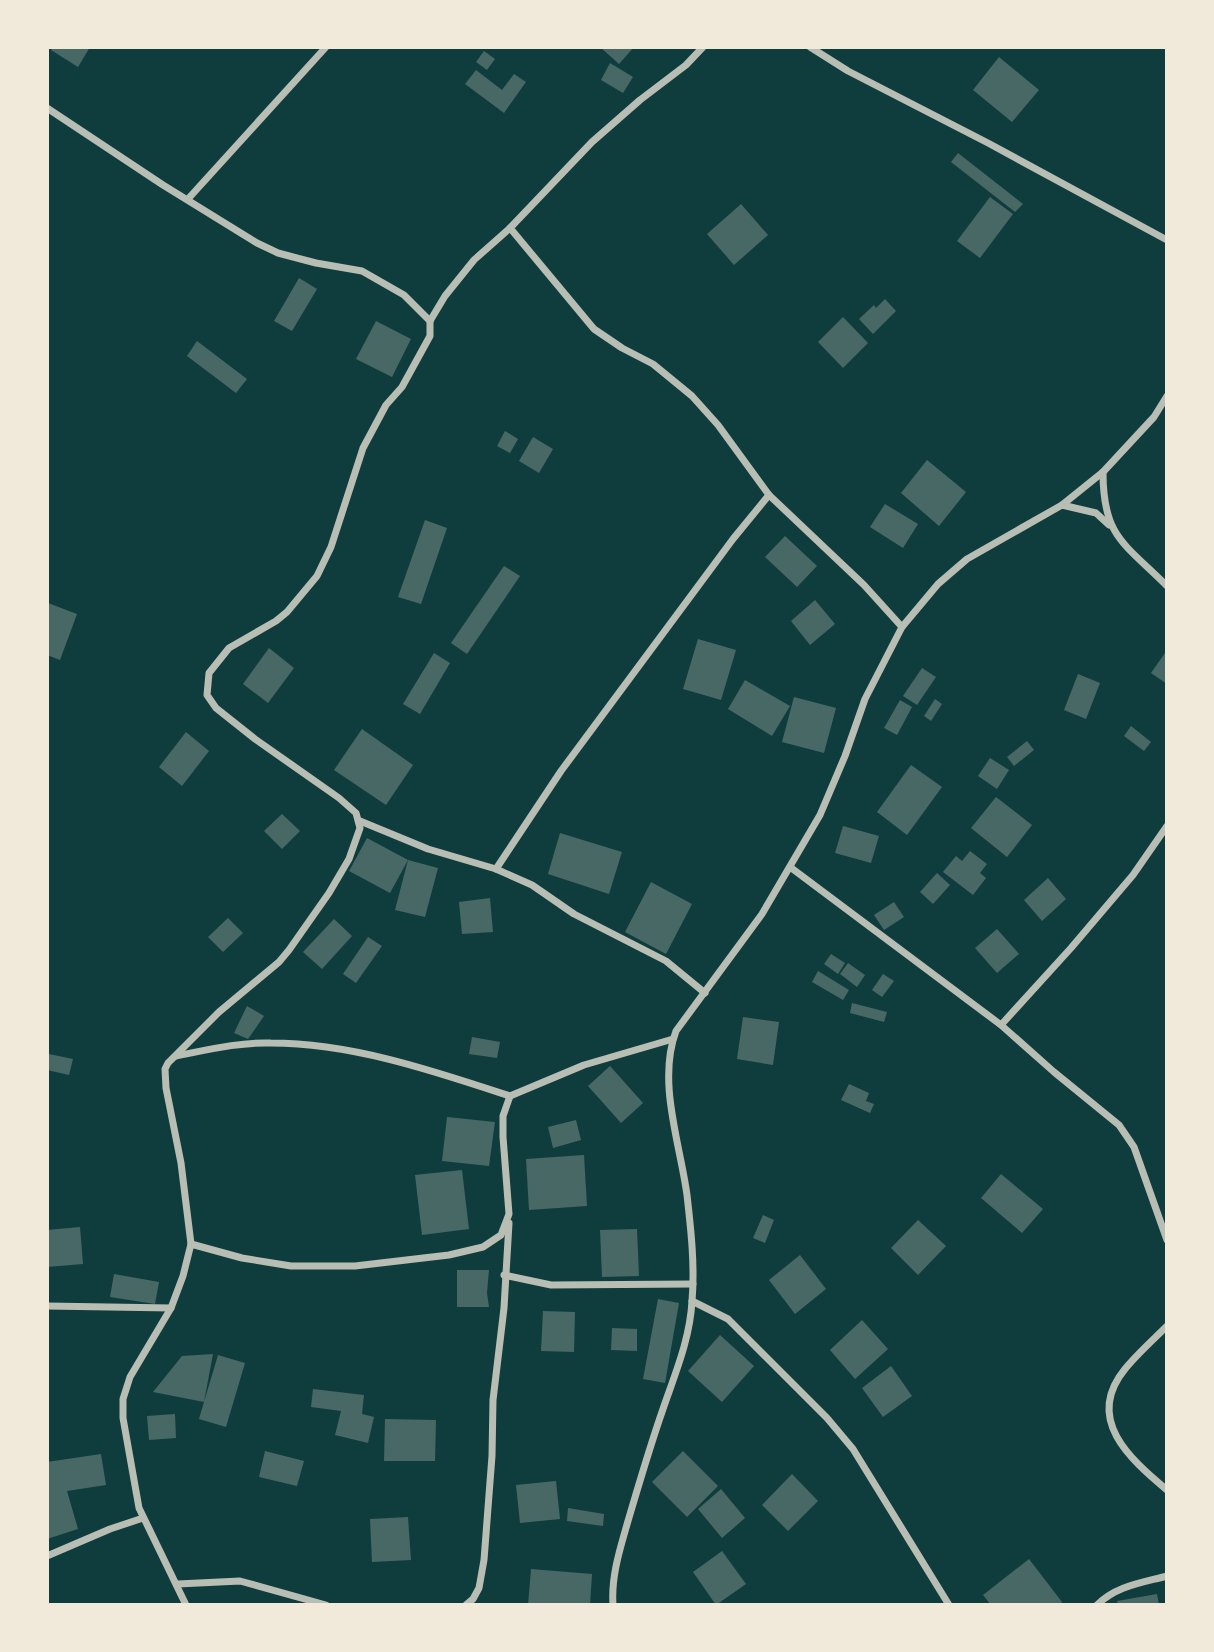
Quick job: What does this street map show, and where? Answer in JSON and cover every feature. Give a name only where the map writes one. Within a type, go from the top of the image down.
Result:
[{"type":"street","points":[[188,199],[327,47]]},
{"type":"street","points":[[186,1605],[135,1496],[123,1418],[123,1399],[130,1377],[171,1308],[191,1244],[165,1069],[219,1013],[279,962],[289,950],[349,859],[360,828],[356,813],[339,798],[216,708],[207,695],[209,673],[229,648],[287,612],[317,576],[331,547],[363,448],[386,405],[402,387],[430,336],[430,321],[445,296],[474,260],[510,228],[592,142],[686,65],[703,47]]},
{"type":"street","points":[[810,47],[848,71],[989,143],[1167,240]]},
{"type":"street","points":[[47,108],[257,243],[278,253],[362,271],[404,295],[430,321]]},
{"type":"street","points":[[510,228],[594,329],[653,364],[692,396],[718,425],[769,495],[864,585],[902,627]]},
{"type":"street","points":[[613,1605],[615,1568],[642,1473],[681,1359],[690,1322],[693,1261],[687,1194],[671,1105],[670,1080],[673,1039],[680,1023],[762,914],[820,815],[865,699],[902,627],[938,584],[967,559],[1062,505],[1103,472],[1154,416],[1167,396]]},
{"type":"street","points":[[1103,472],[1103,500],[1110,525]]},
{"type":"street","points":[[496,869],[585,737],[769,495]]},
{"type":"street","points":[[1062,505],[1096,513],[1110,525],[1126,547],[1167,586]]},
{"type":"street","points":[[360,821],[428,849],[496,869],[531,885],[574,914],[666,961],[705,993]]},
{"type":"street","points":[[1001,1026],[1115,896],[1167,826]]},
{"type":"street","points":[[790,867],[1001,1026],[1119,1125],[1133,1147],[1167,1240]]},
{"type":"street","points":[[175,1056],[242,1044],[299,1043],[401,1064],[510,1096],[584,1065],[673,1039]]},
{"type":"street","points":[[466,1605],[479,1588],[483,1568],[494,1400],[504,1308],[509,1214],[503,1116],[510,1096]]},
{"type":"street","points":[[191,1244],[243,1258],[291,1266],[355,1266],[449,1255],[483,1247],[501,1235],[509,1214]]},
{"type":"street","points":[[505,1275],[551,1285],[693,1284]]},
{"type":"street","points":[[692,1301],[728,1319],[827,1418],[853,1449],[949,1605]]},
{"type":"street","points":[[47,1306],[171,1308]]},
{"type":"street","points":[[1167,1326],[1126,1368],[1112,1391],[1110,1402],[1116,1439],[1130,1458],[1167,1490]]},
{"type":"street","points":[[47,1556],[143,1518]]},
{"type":"street","points":[[1097,1605],[1108,1594],[1126,1586],[1167,1576]]},
{"type":"street","points":[[178,1584],[240,1581],[326,1605]]},
{"type":"building","points":[[53,47],[90,47],[78,67],[51,50]]},
{"type":"building","points":[[600,47],[634,47],[619,64]]},
{"type":"building","points":[[484,51],[495,59],[487,70],[476,62]]},
{"type":"building","points":[[999,57],[1039,90],[1012,122],[973,90]]},
{"type":"building","points":[[610,63],[633,77],[623,93],[601,80]]},
{"type":"building","points":[[476,70],[502,90],[514,74],[526,82],[504,113],[465,84]]},
{"type":"building","points":[[958,153],[1023,204],[1015,212],[951,162]]},
{"type":"building","points":[[990,197],[1013,214],[980,258],[957,241]]},
{"type":"building","points":[[741,204],[768,235],[734,265],[707,234]]},
{"type":"building","points":[[299,278],[317,289],[292,331],[274,321]]},
{"type":"building","points":[[885,299],[896,311],[873,334],[859,319]]},
{"type":"building","points":[[843,317],[868,343],[843,368],[818,342]]},
{"type":"building","points":[[376,321],[411,339],[392,377],[356,359]]},
{"type":"building","points":[[197,341],[247,379],[236,393],[187,356]]},
{"type":"building","points":[[505,431],[518,439],[510,453],[497,446]]},
{"type":"building","points":[[533,437],[553,449],[539,473],[519,461]]},
{"type":"building","points":[[927,460],[966,492],[939,526],[901,493]]},
{"type":"building","points":[[885,504],[918,524],[903,548],[870,527]]},
{"type":"building","points":[[425,520],[447,528],[421,604],[398,597]]},
{"type":"building","points":[[785,536],[817,566],[797,587],[765,557]]},
{"type":"building","points":[[504,566],[520,576],[467,654],[451,643]]},
{"type":"building","points":[[815,600],[835,624],[810,645],[791,621]]},
{"type":"building","points":[[48,603],[77,614],[60,660],[47,655]]},
{"type":"building","points":[[698,639],[736,650],[721,700],[683,689]]},
{"type":"building","points":[[269,648],[294,668],[268,703],[243,684]]},
{"type":"building","points":[[1167,650],[1167,684],[1151,673]]},
{"type":"building","points":[[434,653],[450,663],[420,714],[403,704]]},
{"type":"building","points":[[922,668],[936,677],[917,705],[903,696]]},
{"type":"building","points":[[1078,674],[1100,683],[1086,719],[1064,710]]},
{"type":"building","points":[[745,680],[790,706],[772,736],[728,709]]},
{"type":"building","points":[[794,697],[836,708],[824,753],[782,742]]},
{"type":"building","points":[[935,699],[942,704],[931,721],[924,716]]},
{"type":"building","points":[[900,700],[912,707],[897,735],[884,728]]},
{"type":"building","points":[[1131,726],[1151,742],[1144,751],[1124,736]]},
{"type":"building","points":[[362,729],[413,765],[386,805],[334,770]]},
{"type":"building","points":[[186,732],[209,751],[182,786],[159,767]]},
{"type":"building","points":[[1027,741],[1034,750],[1014,766],[1007,757]]},
{"type":"building","points":[[990,758],[1009,770],[997,789],[978,776]]},
{"type":"building","points":[[911,765],[942,787],[907,835],[877,812]]},
{"type":"building","points":[[996,797],[1032,825],[1007,857],[971,828]]},
{"type":"building","points":[[282,814],[300,831],[282,849],[264,831]]},
{"type":"building","points":[[843,826],[879,836],[871,863],[835,853]]},
{"type":"building","points":[[560,833],[622,852],[609,894],[548,874]]},
{"type":"building","points":[[367,838],[408,860],[390,893],[349,871]]},
{"type":"building","points":[[970,851],[987,864],[980,873],[986,878],[973,895],[943,872],[956,856],[962,861]]},
{"type":"building","points":[[408,860],[438,868],[425,917],[395,910]]},
{"type":"building","points":[[937,873],[950,885],[933,904],[920,892]]},
{"type":"building","points":[[1048,878],[1066,899],[1042,921],[1024,900]]},
{"type":"building","points":[[651,882],[692,904],[666,954],[625,932]]},
{"type":"building","points":[[490,898],[493,932],[462,934],[459,902]]},
{"type":"building","points":[[894,902],[904,917],[884,930],[874,915]]},
{"type":"building","points":[[228,918],[243,933],[223,952],[208,937]]},
{"type":"building","points":[[334,919],[352,936],[322,969],[303,952]]},
{"type":"building","points":[[997,929],[1019,954],[997,973],[975,948]]},
{"type":"building","points":[[368,937],[382,946],[356,983],[343,974]]},
{"type":"building","points":[[831,954],[845,963],[838,974],[824,964]]},
{"type":"building","points":[[848,963],[865,975],[857,987],[840,974]]},
{"type":"building","points":[[818,971],[849,990],[843,1000],[812,982]]},
{"type":"building","points":[[883,974],[894,981],[882,997],[872,990]]},
{"type":"building","points":[[852,1003],[887,1012],[884,1022],[850,1013]]},
{"type":"building","points":[[247,1006],[264,1016],[248,1039],[234,1033]]},
{"type":"building","points":[[743,1017],[779,1022],[773,1065],[737,1059]]},
{"type":"building","points":[[472,1037],[500,1042],[497,1058],[469,1054]]},
{"type":"building","points":[[49,1054],[73,1059],[69,1075],[47,1070]]},
{"type":"building","points":[[610,1066],[643,1103],[621,1123],[588,1086]]},
{"type":"building","points":[[849,1084],[869,1093],[866,1101],[874,1104],[870,1113],[841,1100]]},
{"type":"building","points":[[447,1117],[495,1122],[489,1166],[442,1161]]},
{"type":"building","points":[[576,1120],[581,1140],[553,1148],[548,1127]]},
{"type":"building","points":[[584,1155],[587,1206],[529,1210],[526,1159]]},
{"type":"building","points":[[462,1170],[469,1229],[422,1235],[415,1175]]},
{"type":"building","points":[[1001,1174],[1043,1209],[1022,1233],[981,1198]]},
{"type":"building","points":[[763,1215],[774,1220],[765,1243],[753,1238]]},
{"type":"building","points":[[918,1220],[946,1246],[918,1275],[891,1248]]},
{"type":"building","points":[[80,1227],[83,1264],[47,1267],[47,1230]]},
{"type":"building","points":[[637,1229],[639,1276],[602,1277],[600,1230]]},
{"type":"building","points":[[800,1255],[826,1289],[795,1314],[769,1280]]},
{"type":"building","points":[[457,1270],[489,1270],[489,1307],[457,1307]]},
{"type":"building","points":[[114,1274],[159,1282],[155,1304],[110,1297]]},
{"type":"building","points":[[658,1299],[679,1303],[665,1383],[643,1379]]},
{"type":"building","points":[[543,1311],[575,1312],[574,1352],[541,1351]]},
{"type":"building","points":[[862,1320],[888,1349],[855,1379],[830,1350]]},
{"type":"building","points":[[612,1328],[637,1329],[637,1351],[611,1350]]},
{"type":"building","points":[[720,1335],[754,1366],[722,1402],[688,1371]]},
{"type":"building","points":[[213,1354],[204,1402],[153,1392],[182,1356]]},
{"type":"building","points":[[218,1355],[245,1363],[226,1427],[199,1419]]},
{"type":"building","points":[[891,1366],[912,1396],[883,1417],[862,1388]]},
{"type":"building","points":[[313,1389],[364,1395],[362,1414],[374,1417],[368,1443],[335,1435],[341,1411],[311,1407]]},
{"type":"building","points":[[175,1414],[176,1438],[149,1440],[147,1416]]},
{"type":"building","points":[[385,1419],[436,1420],[435,1461],[384,1461]]},
{"type":"building","points":[[265,1451],[304,1461],[297,1486],[259,1477]]},
{"type":"building","points":[[683,1451],[718,1486],[687,1517],[652,1482]]},
{"type":"building","points":[[101,1454],[106,1485],[67,1491],[78,1529],[47,1539],[47,1462]]},
{"type":"building","points":[[792,1474],[818,1501],[788,1531],[762,1505]]},
{"type":"building","points":[[556,1481],[560,1519],[520,1523],[516,1485]]},
{"type":"building","points":[[721,1489],[745,1518],[722,1538],[698,1509]]},
{"type":"building","points":[[568,1508],[604,1514],[603,1526],[567,1521]]},
{"type":"building","points":[[408,1517],[411,1560],[372,1562],[370,1519]]},
{"type":"building","points":[[722,1551],[746,1584],[716,1605],[693,1572]]},
{"type":"building","points":[[1029,1559],[1062,1602],[1058,1605],[991,1605],[983,1595]]},
{"type":"building","points":[[531,1569],[592,1574],[590,1605],[528,1605]]},
{"type":"building","points":[[1157,1594],[1159,1605],[1118,1605],[1117,1601]]}]
